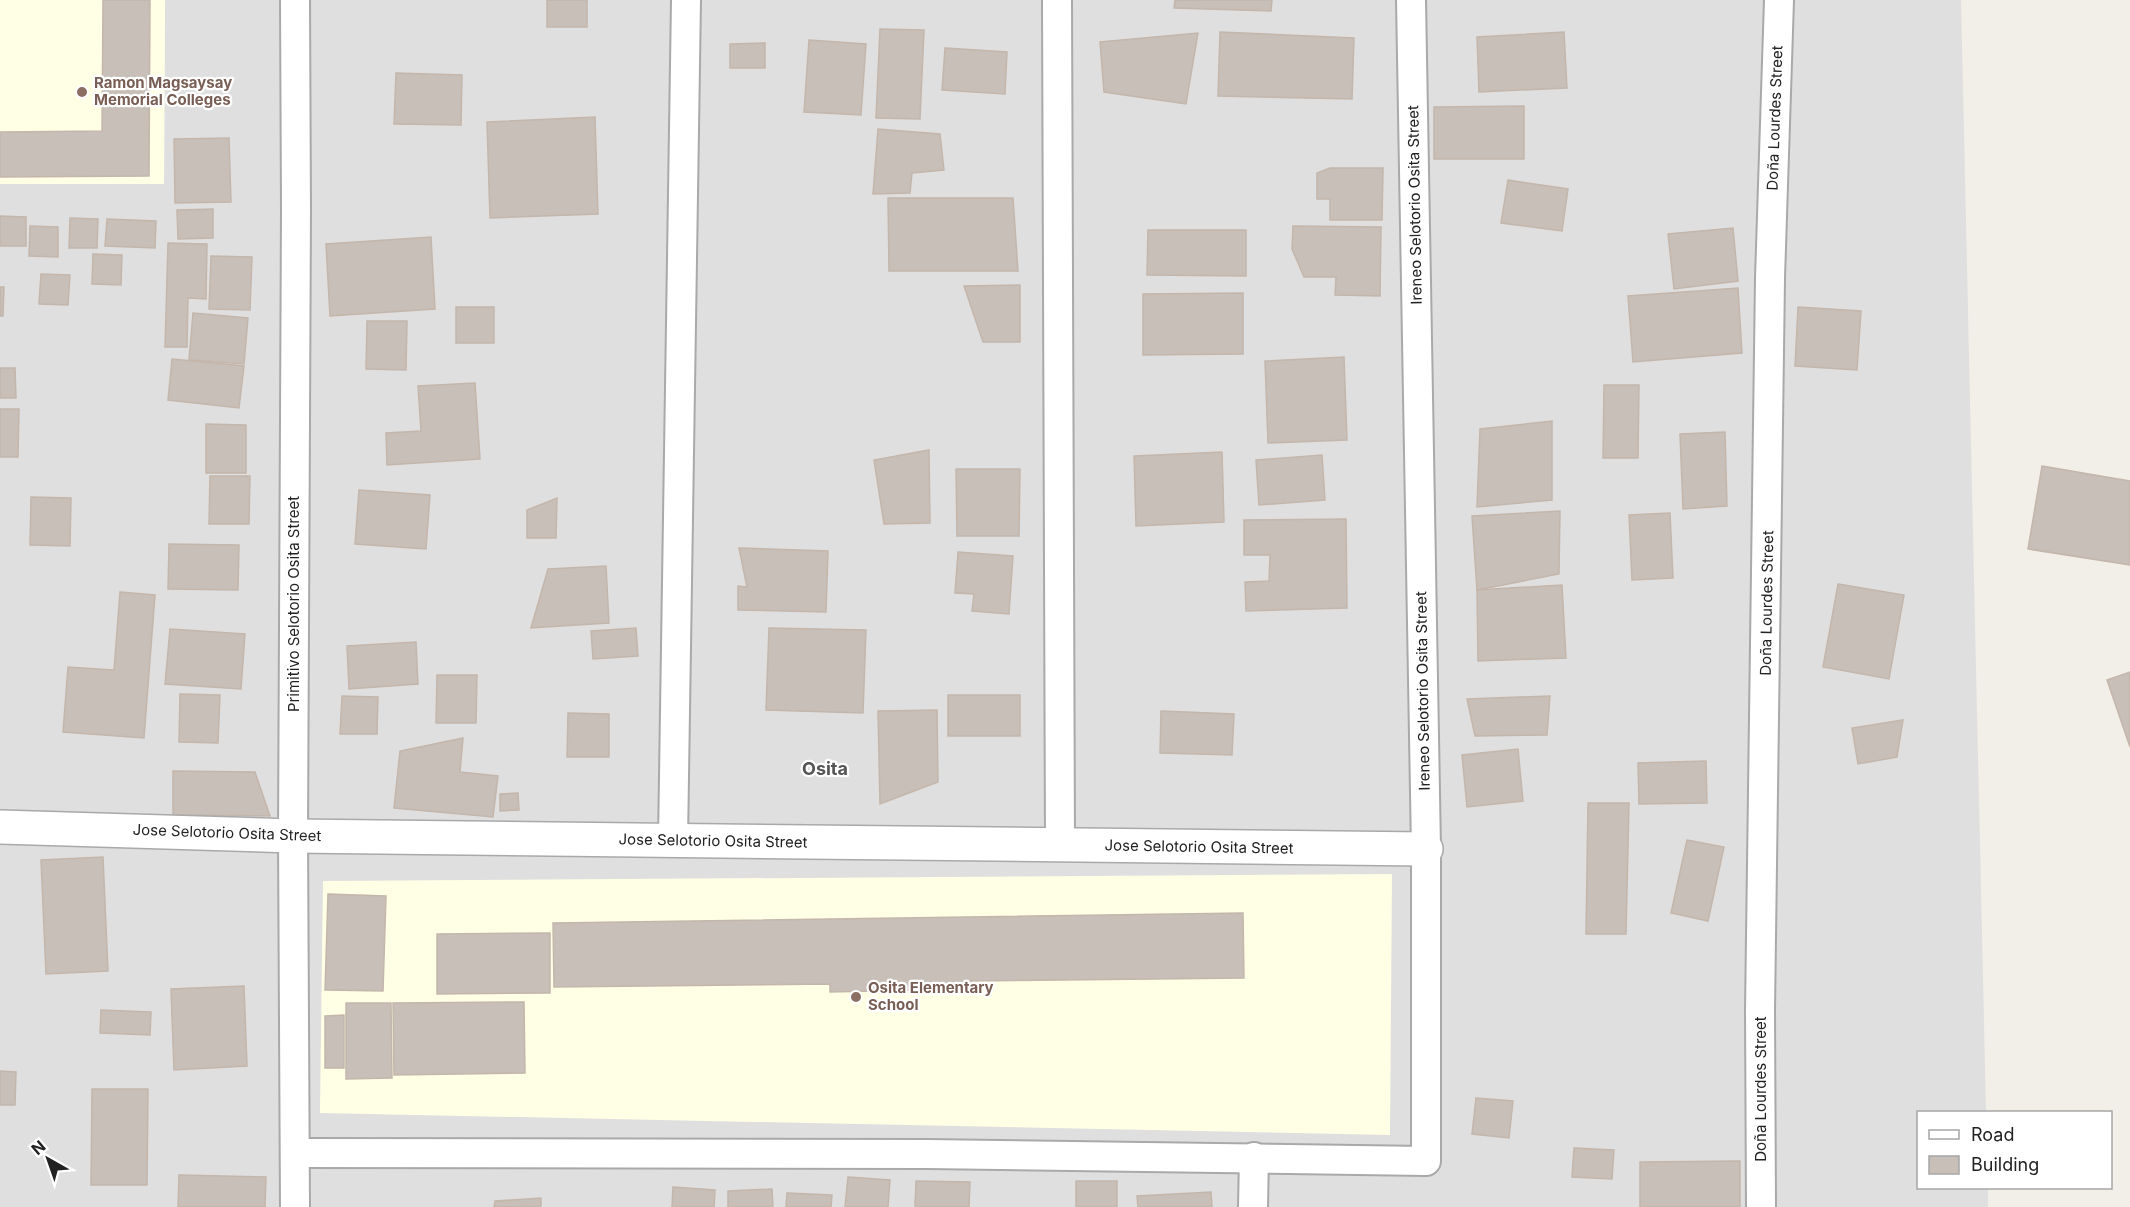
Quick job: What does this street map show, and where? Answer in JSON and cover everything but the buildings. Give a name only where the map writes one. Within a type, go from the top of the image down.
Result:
[{"type":"street","name":"Primitivo Selotorio Osita Street","points":[[295,0],[293,836],[295,1207]]},
{"type":"street","points":[[673,841],[686,0]]},
{"type":"street","points":[[1057,0],[1060,845]]},
{"type":"street","name":"Ireneo Selotorio Osita Street","points":[[1254,1157],[1426,1161],[1426,849],[1411,0]]},
{"type":"street","name":"Doña Lourdes Street","points":[[1761,1207],[1760,1011],[1770,278],[1779,0]]},
{"type":"street","name":"Jose Selotorio Osita Street","points":[[0,826],[293,836],[1426,849]]},
{"type":"street","points":[[296,1153],[1254,1157],[1253,1207]]},
{"type":"shaded area","name":"Ramon Magsaysay Memorial Colleges","points":[[0,0],[165,0],[164,184],[0,184]]},
{"type":"shaded area","points":[[165,0],[1961,0],[1986,1111],[1917,1111],[1917,1189],[1988,1189],[1988,1207],[0,1207],[0,184],[164,184]]},
{"type":"shaded area","name":"Osita Elementary School","points":[[1392,874],[1390,1135],[320,1113],[323,881]]},
{"type":"place","name":"Ramon Magsaysay Memorial Colleges","points":[[82,92]]},
{"type":"place","name":"Osita Elementary School","points":[[856,997]]},
{"type":"district","name":"Osita","points":[[825,769]]}]
